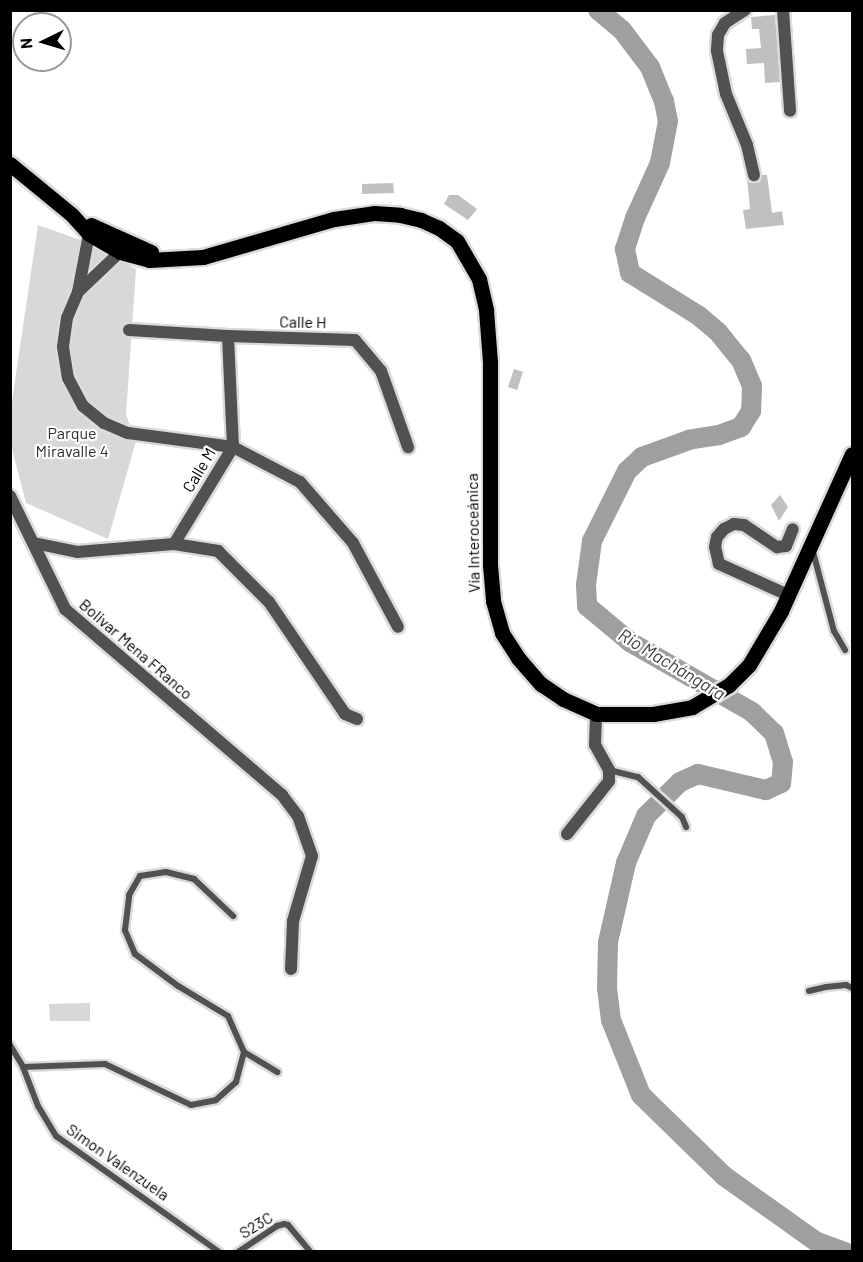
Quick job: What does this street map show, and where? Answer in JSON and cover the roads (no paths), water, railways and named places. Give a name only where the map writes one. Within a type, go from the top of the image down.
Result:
[{"type":"main road","name":"Vía Interoceánica","points":[[10,164],[72,215],[88,234],[120,252],[149,260],[203,257],[235,250],[334,219],[374,213],[400,215],[421,220],[439,228],[457,241],[479,279],[486,310],[490,362],[490,565],[493,601],[502,633],[518,658],[541,684],[563,699],[596,714],[654,714],[692,707],[729,685],[749,665],[781,611],[852,454]]},
{"type":"main road","name":"Vía Interoceánica","points":[[72,215],[120,239],[171,259]]},
{"type":"street","points":[[745,10],[724,23],[718,35],[717,51],[726,94],[747,145],[754,175]]},
{"type":"street","points":[[783,10],[790,111]]},
{"type":"street","points":[[88,234],[78,292],[67,318],[63,347],[68,378],[83,406],[104,423],[128,433],[233,447],[300,482],[353,543],[398,627]]},
{"type":"street","points":[[78,292],[120,252]]},
{"type":"street","name":"Calle H","points":[[129,330],[355,340],[381,371],[408,447]]},
{"type":"street","name":"Calle M","points":[[174,544],[233,447],[228,336]]},
{"type":"street","name":"Bolivar Mena FRanco","points":[[10,496],[65,609],[282,795],[298,816],[312,856],[293,921],[291,969]]},
{"type":"street","points":[[788,595],[718,564],[716,547],[717,537],[724,529],[734,524],[744,525],[777,547],[786,546],[793,529]]},
{"type":"street","points":[[34,543],[77,552],[174,544],[218,551],[269,602],[345,714],[357,719]]},
{"type":"street","points":[[567,834],[609,781],[609,770],[595,746],[596,714]]},
{"type":"lane","points":[[811,544],[834,631],[845,650]]},
{"type":"lane","points":[[609,770],[638,777],[682,817],[686,827]]},
{"type":"lane","points":[[233,916],[194,879],[166,872],[140,876],[129,895],[125,930],[135,954],[178,986],[228,1016],[244,1052],[277,1072]]},
{"type":"lane","points":[[809,992],[846,985],[852,988]]},
{"type":"lane","name":"Simon Valenzuela","points":[[10,1045],[23,1067],[38,1106],[56,1136],[219,1251]]},
{"type":"lane","points":[[23,1067],[105,1064],[191,1105],[216,1101],[236,1082],[244,1052]]},
{"type":"lane","name":"S23C","points":[[238,1251],[277,1226],[284,1224],[288,1225],[311,1251]]},
{"type":"waterway","name":"Río Machángara","points":[[598,10],[622,30],[650,67],[664,101],[668,121],[660,163],[635,218],[625,249],[630,273],[699,316],[718,332],[741,360],[752,386],[751,411],[741,427],[719,435],[689,440],[642,457],[627,471],[592,541],[586,585],[587,606],[630,642],[752,712],[774,733],[783,762],[781,783],[766,790],[698,774],[680,782],[646,816],[626,863],[608,942],[607,988],[611,1020],[641,1095],[724,1176],[817,1242],[845,1252]]},
{"type":"park label","name":"Parque Miravalle 4","points":[[72,442]]}]
